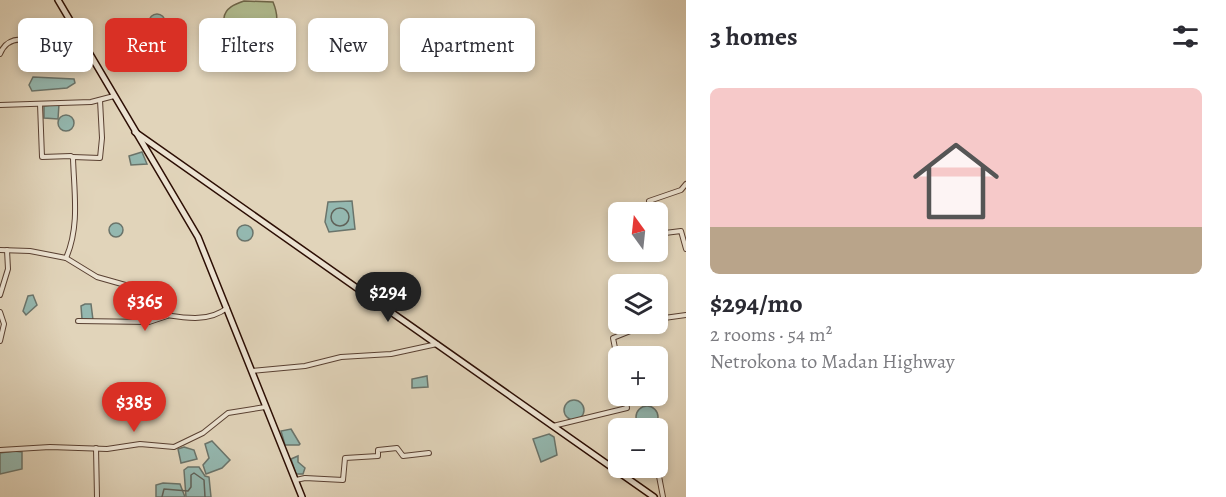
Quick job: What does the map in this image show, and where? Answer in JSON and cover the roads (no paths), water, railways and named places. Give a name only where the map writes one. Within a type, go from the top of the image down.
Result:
[{"type":"main road","points":[[58,0],[198,237],[302,497]]},
{"type":"main road","points":[[135,132],[654,497]]},
{"type":"street","points":[[0,54],[7,43],[18,39]]},
{"type":"street","points":[[0,105],[100,100],[114,96]]},
{"type":"street","points":[[40,104],[42,157],[100,158],[102,138],[100,100]]},
{"type":"street","points":[[66,258],[76,224],[73,157]]},
{"type":"street","points":[[649,202],[681,190],[686,184]]},
{"type":"street","points":[[668,233],[681,231],[686,249]]},
{"type":"street","points":[[0,250],[66,258],[97,277],[143,290],[159,291],[164,312],[168,315]]},
{"type":"street","points":[[0,295],[8,269],[7,250]]},
{"type":"street","points":[[78,321],[149,322],[168,315],[200,318],[216,315],[227,307]]},
{"type":"street","points":[[0,312],[4,324],[0,341]]},
{"type":"street","points":[[668,317],[686,315]]},
{"type":"street","points":[[615,346],[613,338],[623,334]]},
{"type":"street","points":[[252,371],[305,366],[341,357],[391,354],[437,344]]},
{"type":"street","points":[[552,426],[627,408],[627,406]]},
{"type":"street","points":[[0,450],[50,447],[96,448],[140,444],[174,447],[203,433],[228,413],[265,407]]},
{"type":"street","points":[[96,448],[97,497]]},
{"type":"street","points":[[296,480],[305,477],[344,480],[345,458],[378,456],[378,450],[397,448],[403,456],[429,453]]},
{"type":"street","points":[[659,478],[663,497]]},
{"type":"water","points":[[157,14],[164,18],[150,18]]},
{"type":"water","points":[[33,77],[74,79],[75,83],[67,88],[32,91],[29,85]]},
{"type":"water","points":[[59,104],[58,119],[44,118],[44,106]]},
{"type":"water","points":[[66,115],[74,123],[66,131],[58,123]]},
{"type":"water","points":[[142,152],[147,164],[131,165],[129,156]]},
{"type":"water","points":[[352,201],[355,229],[329,232],[325,222],[328,202]]},
{"type":"water","points":[[116,223],[121,225],[123,230],[121,235],[116,237],[111,235],[109,230],[111,225]]},
{"type":"water","points":[[245,225],[253,233],[245,241],[237,233]]},
{"type":"water","points":[[33,295],[37,305],[26,315],[23,311],[28,296]]},
{"type":"water","points":[[91,304],[93,320],[82,319],[81,306]]},
{"type":"water","points":[[427,376],[428,387],[412,388],[412,379]]},
{"type":"water","points":[[570,400],[578,400],[584,406],[584,414],[578,420],[570,420],[564,414],[564,406]]},
{"type":"water","points":[[647,406],[655,409],[658,418],[636,417],[639,409]]},
{"type":"water","points":[[291,429],[299,445],[285,445],[281,431]]},
{"type":"water","points":[[549,434],[554,437],[557,455],[541,462],[533,439]]},
{"type":"water","points":[[212,441],[230,460],[222,468],[206,474],[203,465],[209,458],[205,444]]},
{"type":"water","points":[[184,447],[194,450],[197,459],[181,463],[178,449]]},
{"type":"water","points":[[22,452],[22,469],[0,474],[0,453]]},
{"type":"water","points":[[298,456],[298,462],[305,468],[303,474],[296,474],[291,459]]},
{"type":"water","points":[[188,467],[199,467],[205,476],[209,477],[211,497],[186,497],[184,470]]},
{"type":"water","points":[[180,484],[185,497],[156,497],[156,485]]}]
